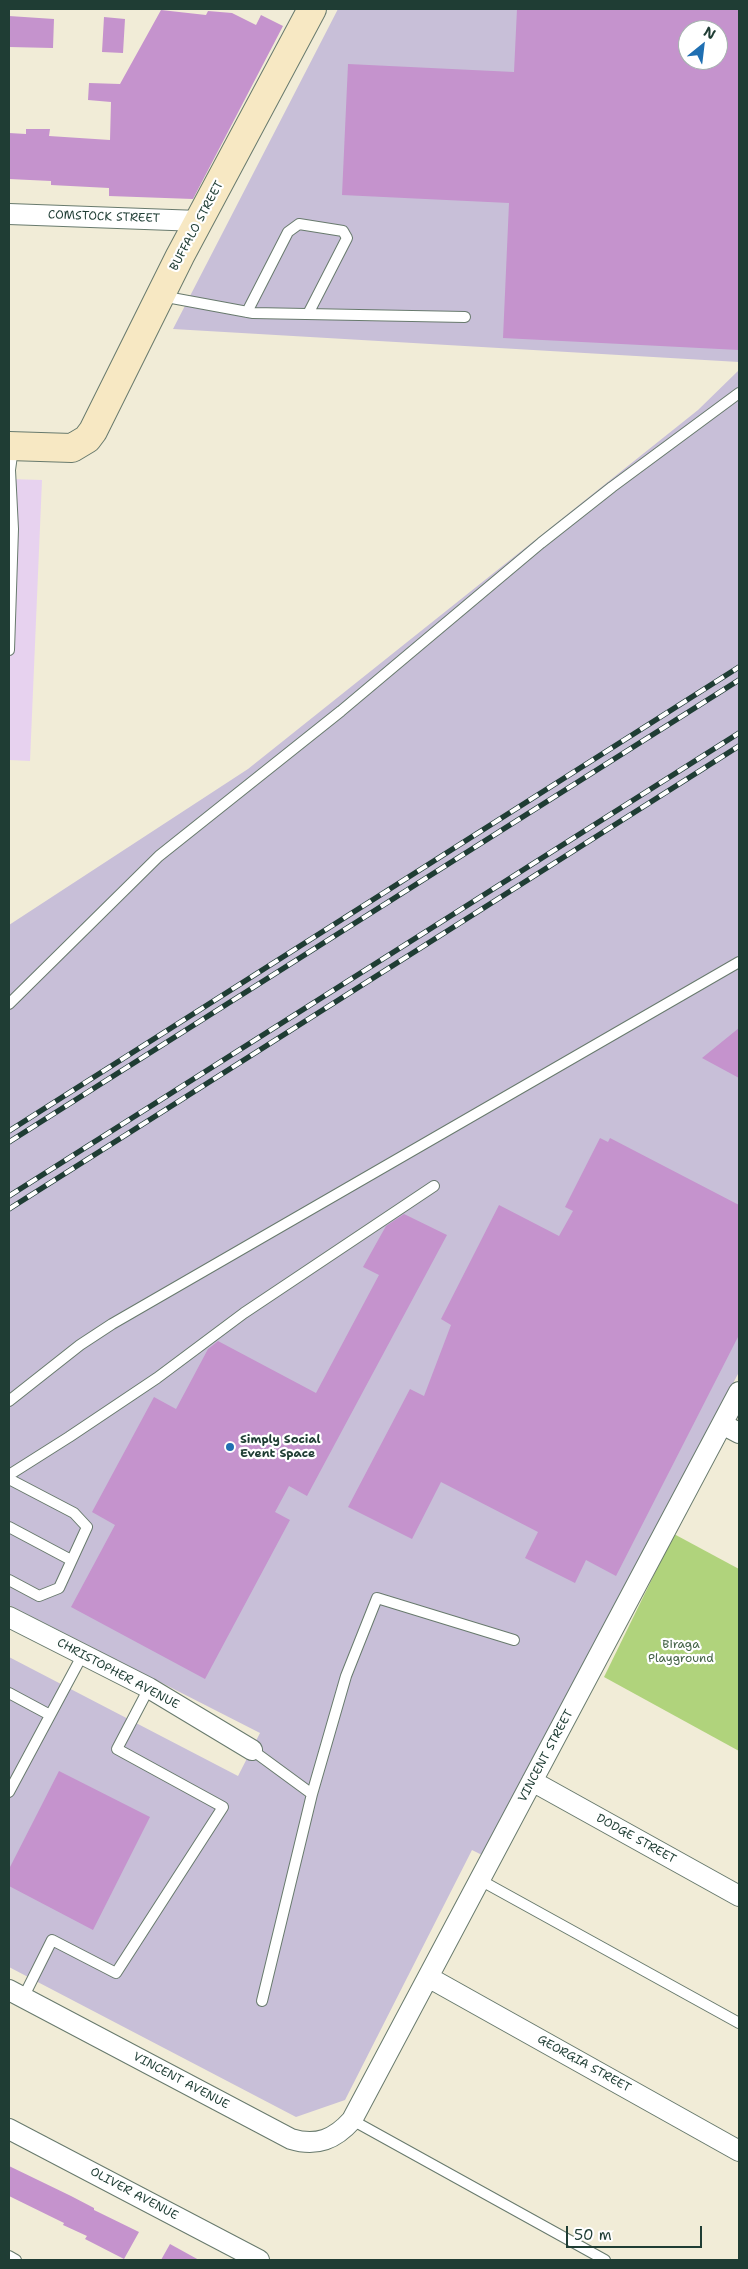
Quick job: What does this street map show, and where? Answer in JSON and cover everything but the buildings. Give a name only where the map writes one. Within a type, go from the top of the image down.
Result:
[{"type":"street","name":"BUFFALO STREET","points":[[11,446],[72,448],[82,442],[93,431],[199,220],[312,9]]},
{"type":"street","name":"COMSTOCK STREET","points":[[9,214],[199,220]]},
{"type":"street","name":"VINCENT STREET","points":[[352,2120],[532,1781],[731,1429],[739,1392]]},
{"type":"street","name":"CHRISTOPHER AVENUE","points":[[9,1617],[149,1688],[252,1750]]},
{"type":"street","name":"DODGE STREET","points":[[532,1781],[739,1896]]},
{"type":"street","name":"GEORGIA STREET","points":[[428,1977],[739,2150]]},
{"type":"street","name":"VINCENT AVENUE","points":[[16,1994],[291,2139],[310,2143],[326,2141],[340,2133],[352,2120]]},
{"type":"street","name":"OLIVER AVENUE","points":[[9,2129],[259,2260]]},
{"type":"lane","points":[[247,312],[288,232],[299,224],[342,231],[347,238],[308,314]]},
{"type":"lane","points":[[160,296],[247,312],[464,317]]},
{"type":"lane","points":[[9,1004],[159,856],[341,711],[541,543],[739,392]]},
{"type":"lane","points":[[9,650],[11,446]]},
{"type":"lane","points":[[9,1401],[80,1345],[112,1324],[739,962]]},
{"type":"lane","points":[[9,1475],[157,1378],[244,1313],[434,1186]]},
{"type":"lane","points":[[9,1479],[74,1514],[87,1527],[59,1588],[39,1596],[9,1580]]},
{"type":"lane","points":[[9,1527],[71,1560]]},
{"type":"lane","points":[[262,2001],[312,1794],[346,1676],[377,1598],[514,1640]]},
{"type":"lane","points":[[9,1792],[82,1654]]},
{"type":"lane","points":[[16,1994],[52,1940],[116,1973],[223,1807],[117,1749],[149,1688]]},
{"type":"lane","points":[[9,1693],[50,1715]]},
{"type":"lane","points":[[252,1750],[312,1794]]},
{"type":"lane","points":[[480,1880],[739,2023]]},
{"type":"lane","points":[[352,2120],[604,2260]]},
{"type":"lane","points":[[9,2256],[16,2260]]},
{"type":"shaded area","points":[[338,9],[739,9],[739,362],[173,329]]},
{"type":"shaded area","points":[[739,370],[739,1372],[604,1629],[488,1858],[472,1850],[345,2100],[296,2117],[9,1967],[9,1657],[238,1776],[260,1733],[9,1605],[9,925],[248,769],[698,410]]},
{"type":"shaded area","points":[[9,479],[42,480],[30,761],[9,760]]},
{"type":"green space","name":"Biraga Playground","points":[[674,1534],[739,1569],[739,1751],[604,1677]]},
{"type":"railway","points":[[9,1131],[739,667]]},
{"type":"railway","points":[[9,1142],[739,680]]},
{"type":"railway","points":[[9,1196],[739,733]]},
{"type":"railway","points":[[9,1209],[739,746]]},
{"type":"place","name":"Simply Social Event Space","points":[[230,1447]]}]
